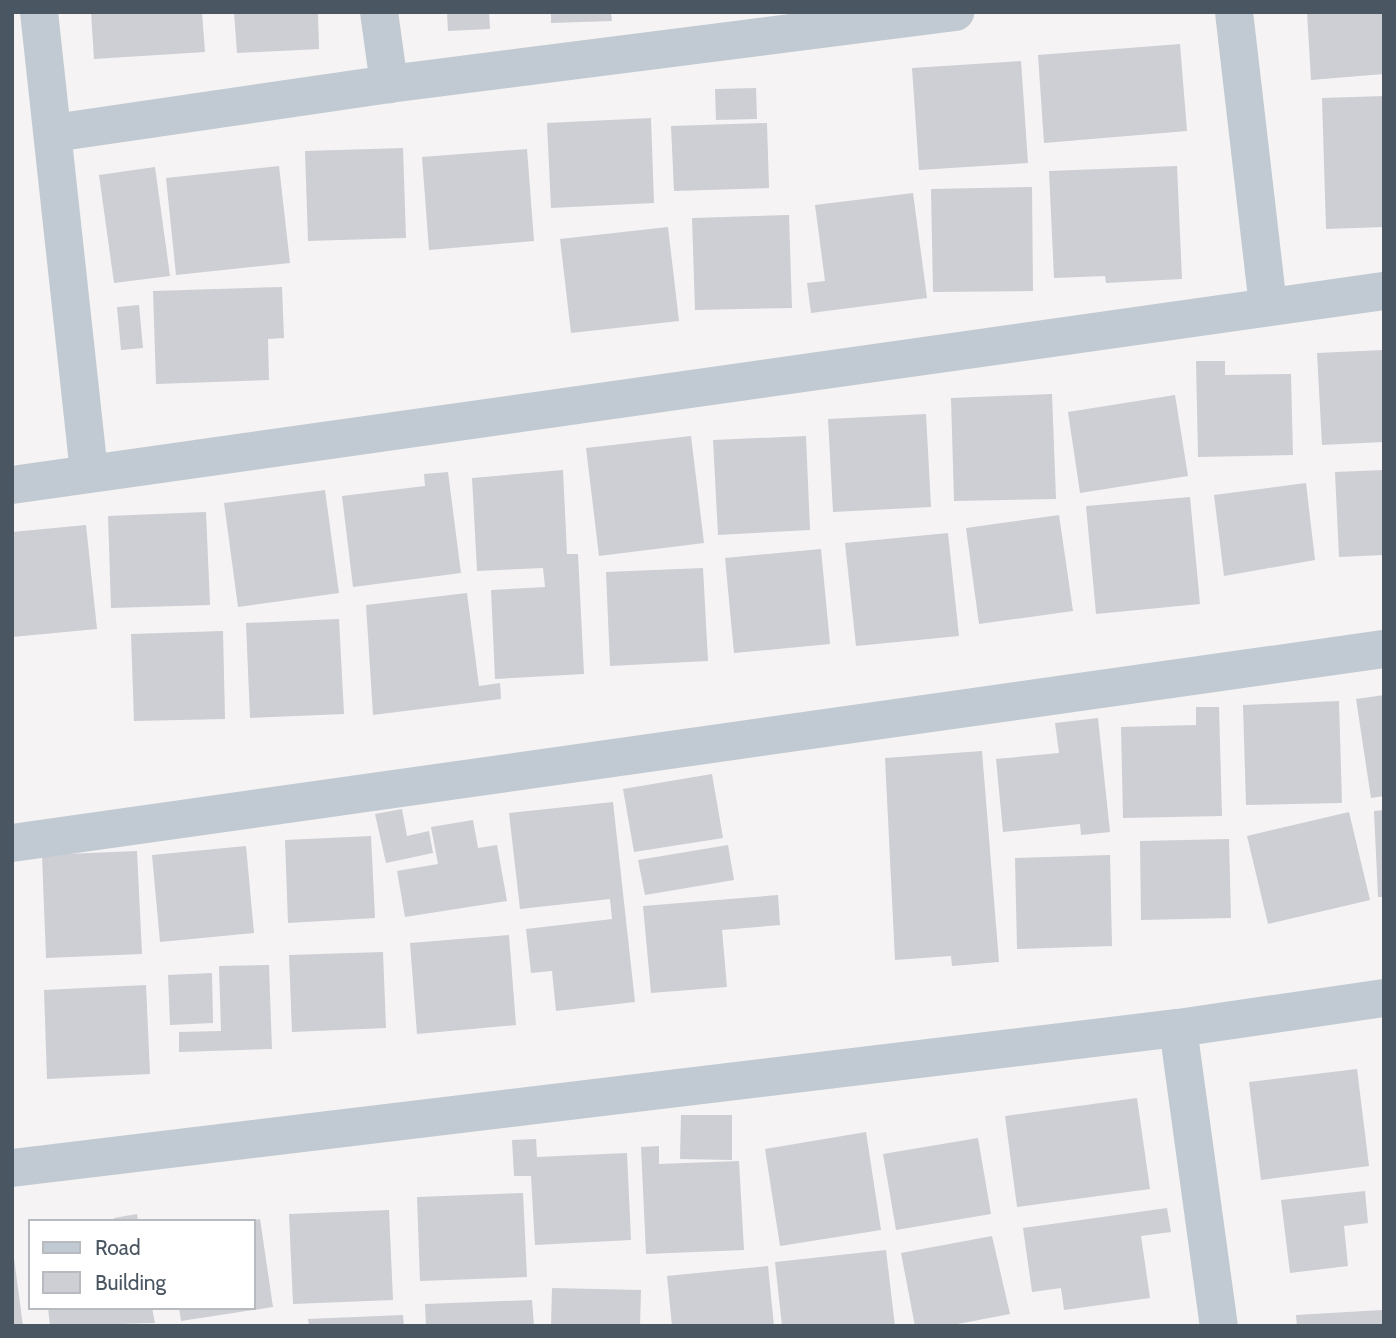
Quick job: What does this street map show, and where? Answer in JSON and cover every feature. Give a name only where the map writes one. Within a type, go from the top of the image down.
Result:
[{"type":"street","points":[[39,12],[89,473]]},
{"type":"street","points":[[379,12],[389,84]]},
{"type":"street","points":[[54,133],[389,84],[955,12]]},
{"type":"street","points":[[1234,12],[1268,306]]},
{"type":"street","points":[[12,485],[1384,290]]},
{"type":"street","points":[[12,843],[1384,649]]},
{"type":"street","points":[[12,1168],[1178,1028],[1384,998]]},
{"type":"street","points":[[1178,1028],[1219,1326]]},
{"type":"building","points":[[91,12],[202,12],[205,52],[94,59]]},
{"type":"building","points":[[234,12],[318,12],[319,49],[237,53]]},
{"type":"building","points":[[447,12],[489,12],[490,29],[448,31]]},
{"type":"building","points":[[551,12],[611,12],[612,21],[551,23]]},
{"type":"building","points":[[1307,12],[1384,12],[1384,74],[1311,80]]},
{"type":"building","points":[[1180,44],[1187,131],[1044,143],[1038,55]]},
{"type":"building","points":[[1021,61],[1028,163],[919,170],[912,68]]},
{"type":"building","points":[[756,88],[757,119],[716,120],[715,89]]},
{"type":"building","points":[[1384,96],[1384,227],[1326,229],[1322,98]]},
{"type":"building","points":[[651,118],[654,203],[551,208],[547,123]]},
{"type":"building","points":[[767,123],[769,188],[674,191],[671,126]]},
{"type":"building","points":[[403,148],[406,238],[308,241],[305,151]]},
{"type":"building","points":[[527,149],[534,241],[429,250],[422,157]]},
{"type":"building","points":[[279,166],[290,263],[176,275],[166,178]]},
{"type":"building","points":[[1177,166],[1182,279],[1106,283],[1105,276],[1054,278],[1049,171]]},
{"type":"building","points":[[155,167],[170,276],[114,283],[99,175]]},
{"type":"building","points":[[1032,187],[1033,291],[933,292],[931,189]]},
{"type":"building","points":[[913,193],[927,298],[811,313],[807,283],[825,281],[815,205]]},
{"type":"building","points":[[789,215],[792,308],[695,310],[692,218]]},
{"type":"building","points":[[668,227],[679,321],[571,333],[560,239]]},
{"type":"building","points":[[282,287],[284,338],[268,339],[269,380],[156,384],[153,291]]},
{"type":"building","points":[[139,305],[143,348],[121,350],[117,307]]},
{"type":"building","points":[[1384,350],[1384,442],[1322,445],[1317,353]]},
{"type":"building","points":[[1196,361],[1225,361],[1225,375],[1291,374],[1293,455],[1198,457]]},
{"type":"building","points":[[1052,394],[1056,499],[954,501],[951,398]]},
{"type":"building","points":[[1175,395],[1188,476],[1080,493],[1068,412]]},
{"type":"building","points":[[926,414],[931,507],[833,512],[828,419]]},
{"type":"building","points":[[691,436],[704,543],[599,556],[586,448]]},
{"type":"building","points":[[806,436],[810,530],[718,535],[713,440]]},
{"type":"building","points":[[563,470],[567,554],[578,554],[584,674],[495,679],[491,590],[545,587],[543,568],[477,571],[472,478]]},
{"type":"building","points":[[1384,470],[1384,555],[1339,557],[1335,472]]},
{"type":"building","points":[[448,472],[461,573],[353,587],[342,496],[425,486],[424,474]]},
{"type":"building","points":[[1306,483],[1315,560],[1224,576],[1214,495]]},
{"type":"building","points":[[325,490],[339,593],[238,607],[224,503]]},
{"type":"building","points":[[1190,497],[1200,604],[1096,614],[1086,506]]},
{"type":"building","points":[[206,512],[210,605],[111,608],[108,516]]},
{"type":"building","points":[[1059,515],[1073,611],[979,624],[966,528]]},
{"type":"building","points":[[86,525],[97,629],[12,637],[12,532]]},
{"type":"building","points":[[948,533],[959,636],[856,646],[845,543]]},
{"type":"building","points":[[821,549],[830,644],[734,653],[725,558]]},
{"type":"building","points":[[703,568],[708,661],[610,666],[606,572]]},
{"type":"building","points":[[467,593],[479,686],[500,683],[501,699],[373,715],[366,605]]},
{"type":"building","points":[[339,619],[344,714],[250,718],[246,623]]},
{"type":"building","points":[[223,631],[225,719],[134,721],[131,634]]},
{"type":"building","points":[[1384,695],[1384,796],[1371,798],[1356,699]]},
{"type":"building","points":[[1339,701],[1342,803],[1246,805],[1243,705]]},
{"type":"building","points":[[1196,707],[1219,707],[1222,816],[1123,818],[1121,727],[1196,725]]},
{"type":"building","points":[[1098,718],[1110,832],[1081,835],[1080,824],[1003,832],[996,759],[1059,753],[1055,723]]},
{"type":"building","points":[[982,751],[999,962],[952,966],[951,956],[895,960],[885,758]]},
{"type":"building","points":[[712,774],[723,838],[634,852],[623,789]]},
{"type":"building","points":[[613,802],[635,1002],[556,1011],[552,971],[531,973],[526,929],[612,919],[610,899],[520,909],[509,813]]},
{"type":"building","points":[[402,809],[407,836],[429,831],[433,853],[386,863],[375,814]]},
{"type":"building","points":[[1384,810],[1384,897],[1378,897],[1374,811]]},
{"type":"building","points":[[1349,812],[1370,900],[1268,924],[1247,836]]},
{"type":"building","points":[[473,820],[478,848],[497,845],[507,901],[405,917],[397,871],[438,864],[431,827]]},
{"type":"building","points":[[371,836],[375,918],[288,923],[285,840]]},
{"type":"building","points":[[1229,839],[1231,918],[1141,920],[1140,841]]},
{"type":"building","points":[[728,845],[734,880],[645,895],[638,860]]},
{"type":"building","points":[[246,846],[254,933],[160,942],[152,855]]},
{"type":"building","points":[[137,851],[142,954],[46,958],[42,855]]},
{"type":"building","points":[[1110,855],[1112,946],[1017,949],[1015,858]]},
{"type":"building","points":[[778,895],[780,925],[722,930],[727,987],[651,993],[643,906]]},
{"type":"building","points":[[509,935],[516,1025],[417,1034],[410,943]]},
{"type":"building","points":[[383,952],[386,1028],[292,1032],[289,955]]},
{"type":"building","points":[[269,965],[272,1049],[179,1052],[179,1032],[221,1031],[219,966]]},
{"type":"building","points":[[212,973],[213,1023],[170,1025],[168,975]]},
{"type":"building","points":[[146,985],[150,1074],[47,1079],[44,990]]},
{"type":"building","points":[[1357,1069],[1369,1166],[1261,1180],[1249,1082]]},
{"type":"building","points":[[1137,1098],[1150,1189],[1017,1207],[1005,1116]]},
{"type":"building","points":[[681,1115],[732,1115],[732,1160],[680,1159]]},
{"type":"building","points":[[866,1132],[881,1230],[780,1246],[765,1149]]},
{"type":"building","points":[[978,1138],[991,1214],[896,1230],[883,1154]]},
{"type":"building","points":[[536,1139],[537,1157],[627,1153],[631,1240],[535,1245],[531,1176],[514,1176],[512,1140]]},
{"type":"building","points":[[659,1146],[659,1164],[739,1161],[744,1250],[646,1254],[641,1147]]},
{"type":"building","points":[[1365,1191],[1368,1223],[1344,1226],[1348,1266],[1290,1273],[1281,1200]]},
{"type":"building","points":[[523,1193],[527,1277],[420,1281],[417,1197]]},
{"type":"building","points":[[1167,1208],[1171,1232],[1141,1236],[1150,1298],[1064,1310],[1061,1288],[1032,1292],[1023,1228]]},
{"type":"building","points":[[389,1210],[393,1300],[293,1304],[289,1214]]},
{"type":"building","points":[[137,1214],[138,1219],[114,1219]]},
{"type":"building","points":[[260,1219],[273,1307],[256,1310],[256,1220]]},
{"type":"building","points":[[992,1236],[1010,1314],[947,1326],[915,1326],[901,1253]]},
{"type":"building","points":[[886,1250],[895,1326],[782,1326],[775,1262]]},
{"type":"building","points":[[14,1258],[23,1326],[12,1326]]},
{"type":"building","points":[[768,1266],[774,1326],[672,1326],[667,1276]]},
{"type":"building","points":[[552,1288],[641,1290],[640,1326],[551,1326]]},
{"type":"building","points":[[532,1300],[534,1326],[426,1326],[425,1304]]},
{"type":"building","points":[[48,1310],[152,1310],[155,1323],[50,1326]]},
{"type":"building","points":[[179,1310],[253,1310],[181,1321]]},
{"type":"building","points":[[1382,1310],[1383,1326],[1297,1326],[1296,1315]]},
{"type":"building","points":[[403,1315],[404,1326],[309,1326],[308,1319]]}]
